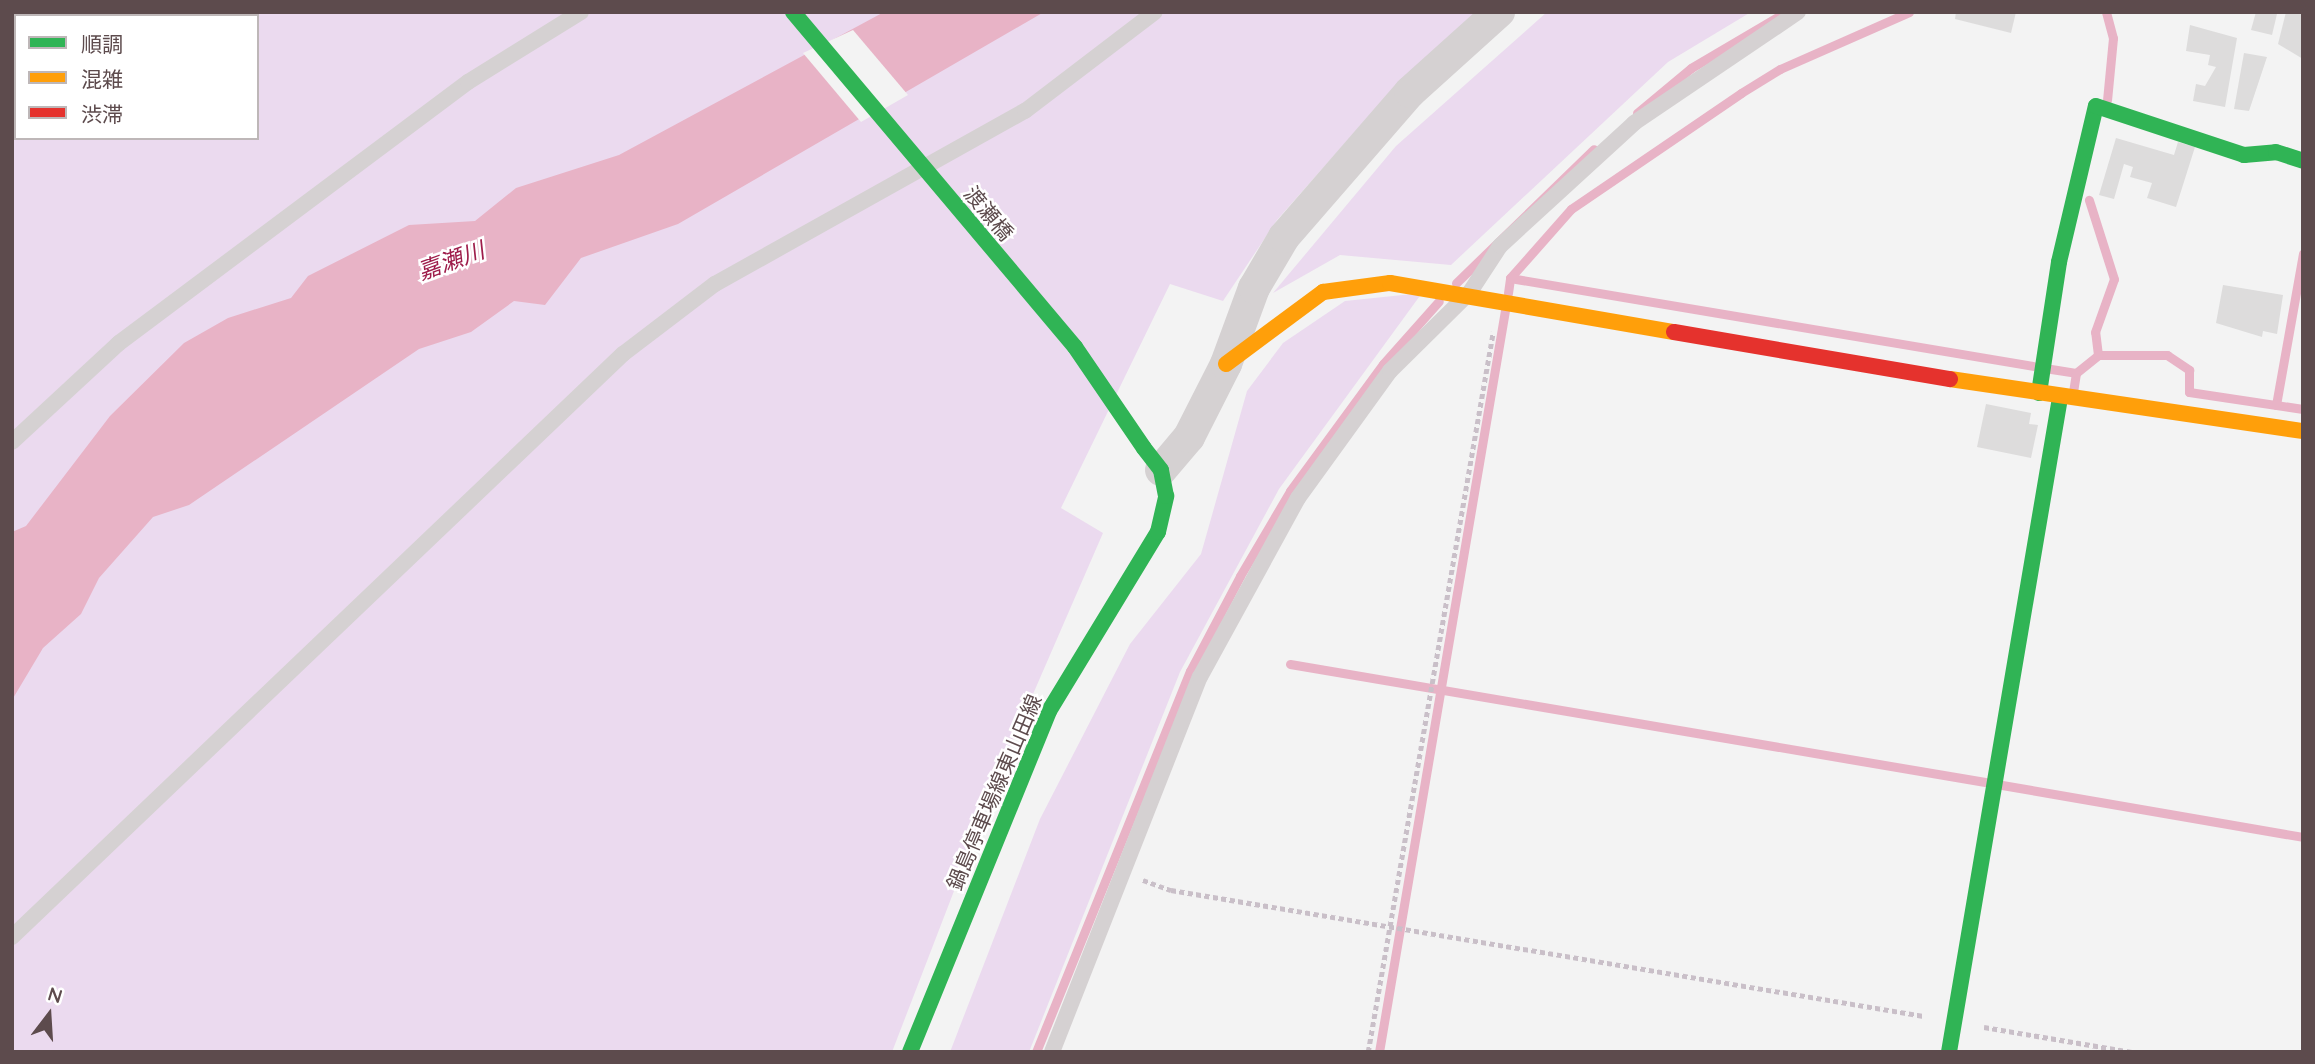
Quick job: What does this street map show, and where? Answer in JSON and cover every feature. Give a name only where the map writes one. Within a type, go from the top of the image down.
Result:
[{"type":"street","name":"渡瀬橋","points":[[793,12],[1074,347],[1153,459]]},
{"type":"street","points":[[1153,459],[1189,437],[1226,364],[1254,288],[1284,237],[1410,92],[1499,12]]},
{"type":"street","points":[[2040,386],[2096,106],[2244,155],[2276,152],[2303,161]]},
{"type":"street","points":[[1226,364],[1279,318],[1323,292],[1356,283],[1429,285],[1515,302],[2040,386],[2060,398],[2303,431]]},
{"type":"street","points":[[1949,1052],[2060,398]]},
{"type":"street","name":"鍋島停車場線東山田線","points":[[910,1052],[1049,711],[1158,531],[1166,496],[1153,459]]},
{"type":"lane","points":[[12,442],[119,342],[468,82],[580,12]]},
{"type":"lane","points":[[12,937],[623,354],[715,284],[1025,111],[1155,12]]},
{"type":"lane","points":[[1052,1052],[1125,873],[1200,677],[1298,498],[1390,372],[1470,292],[1500,246],[1634,123],[1798,12]]},
{"type":"path","points":[[1368,1052],[1436,673],[1498,299]]},
{"type":"path","points":[[1125,873],[1171,890],[1953,1021]]},
{"type":"path","points":[[1980,1026],[2132,1052]]},
{"type":"shaded area","points":[[12,12],[73,12],[14,14],[12,61]]},
{"type":"shaded area","points":[[1482,12],[1398,83],[1277,220],[1223,301],[1170,284],[1061,508],[1103,533],[1004,761],[892,1052],[12,1052],[12,123],[14,140],[259,140],[259,14],[144,14]]},
{"type":"shaded area","points":[[1547,12],[1751,12],[1668,62],[1451,265],[1340,255],[1273,293],[1396,146]]},
{"type":"shaded area","points":[[1422,293],[1279,489],[1180,672],[1029,1052],[950,1052],[1040,819],[1130,644],[1201,554],[1247,391],[1283,343],[1345,301]]},
{"type":"water","name":"嘉瀬川","points":[[884,12],[1044,12],[678,224],[581,258],[545,305],[514,301],[471,332],[419,349],[189,505],[153,517],[99,578],[81,614],[43,648],[12,700],[12,532],[26,526],[110,416],[184,343],[228,318],[291,298],[308,276],[409,225],[475,221],[516,188],[619,155]]},
{"type":"pier","points":[[853,30],[908,95],[861,122],[803,53]]},
{"type":"building","points":[[1956,12],[2016,12],[2011,33],[1955,19]]},
{"type":"building","points":[[2256,12],[2277,14],[2272,35],[2251,30]]},
{"type":"building","points":[[2286,12],[2303,12],[2303,59],[2278,44]]},
{"type":"building","points":[[2190,25],[2237,38],[2225,107],[2193,101],[2196,84],[2205,86],[2216,67],[2208,65],[2210,55],[2186,51]]},
{"type":"building","points":[[2244,53],[2267,57],[2249,111],[2234,109]]},
{"type":"building","points":[[2116,138],[2174,155],[2178,142],[2195,147],[2176,207],[2147,198],[2152,183],[2130,177],[2133,167],[2124,164],[2114,199],[2099,195]]},
{"type":"building","points":[[2223,285],[2283,295],[2277,334],[2263,331],[2262,337],[2216,323]]},
{"type":"building","points":[[1986,404],[2031,413],[2029,424],[2038,425],[2031,458],[1977,447]]},
{"type":"waterway","points":[[1510,278],[1571,209],[1741,93],[1780,69],[1909,12]]},
{"type":"waterway","points":[[2106,12],[2113,38],[2107,100]]},
{"type":"waterway","points":[[1637,113],[1691,68],[1781,15]]},
{"type":"waterway","points":[[1456,283],[1594,149]]},
{"type":"waterway","points":[[2073,392],[2076,373],[2098,355],[2095,332],[2114,279],[2089,200]]},
{"type":"waterway","points":[[2276,405],[2303,253]]},
{"type":"waterway","points":[[1508,293],[1510,278],[2033,366]]},
{"type":"waterway","points":[[1036,1052],[1190,671],[1240,576],[1290,491],[1383,364],[1439,301]]},
{"type":"waterway","points":[[1379,1052],[1505,310]]},
{"type":"waterway","points":[[2098,355],[2167,355],[2189,370],[2189,392],[2303,409]]},
{"type":"waterway","points":[[2051,369],[2076,373]]},
{"type":"waterway","points":[[1290,664],[1985,782]]},
{"type":"waterway","points":[[2002,785],[2303,837]]},
{"type":"traffic: fast","points":[[793,12],[1075,347],[1144,448]]},
{"type":"traffic: fast","points":[[2039,393],[2059,262],[2096,106],[2244,155],[2276,152],[2303,161]]},
{"type":"traffic: fast","points":[[1949,1052],[2060,398]]},
{"type":"traffic: fast","points":[[910,1052],[1049,711],[1158,532],[1166,496],[1161,470],[1144,448]]},
{"type":"traffic: slow","points":[[1226,364],[1323,292],[1390,283],[1674,332]]},
{"type":"traffic: slow","points":[[1950,379],[2303,431]]},
{"type":"traffic: jam","points":[[1674,332],[1950,379]]}]
